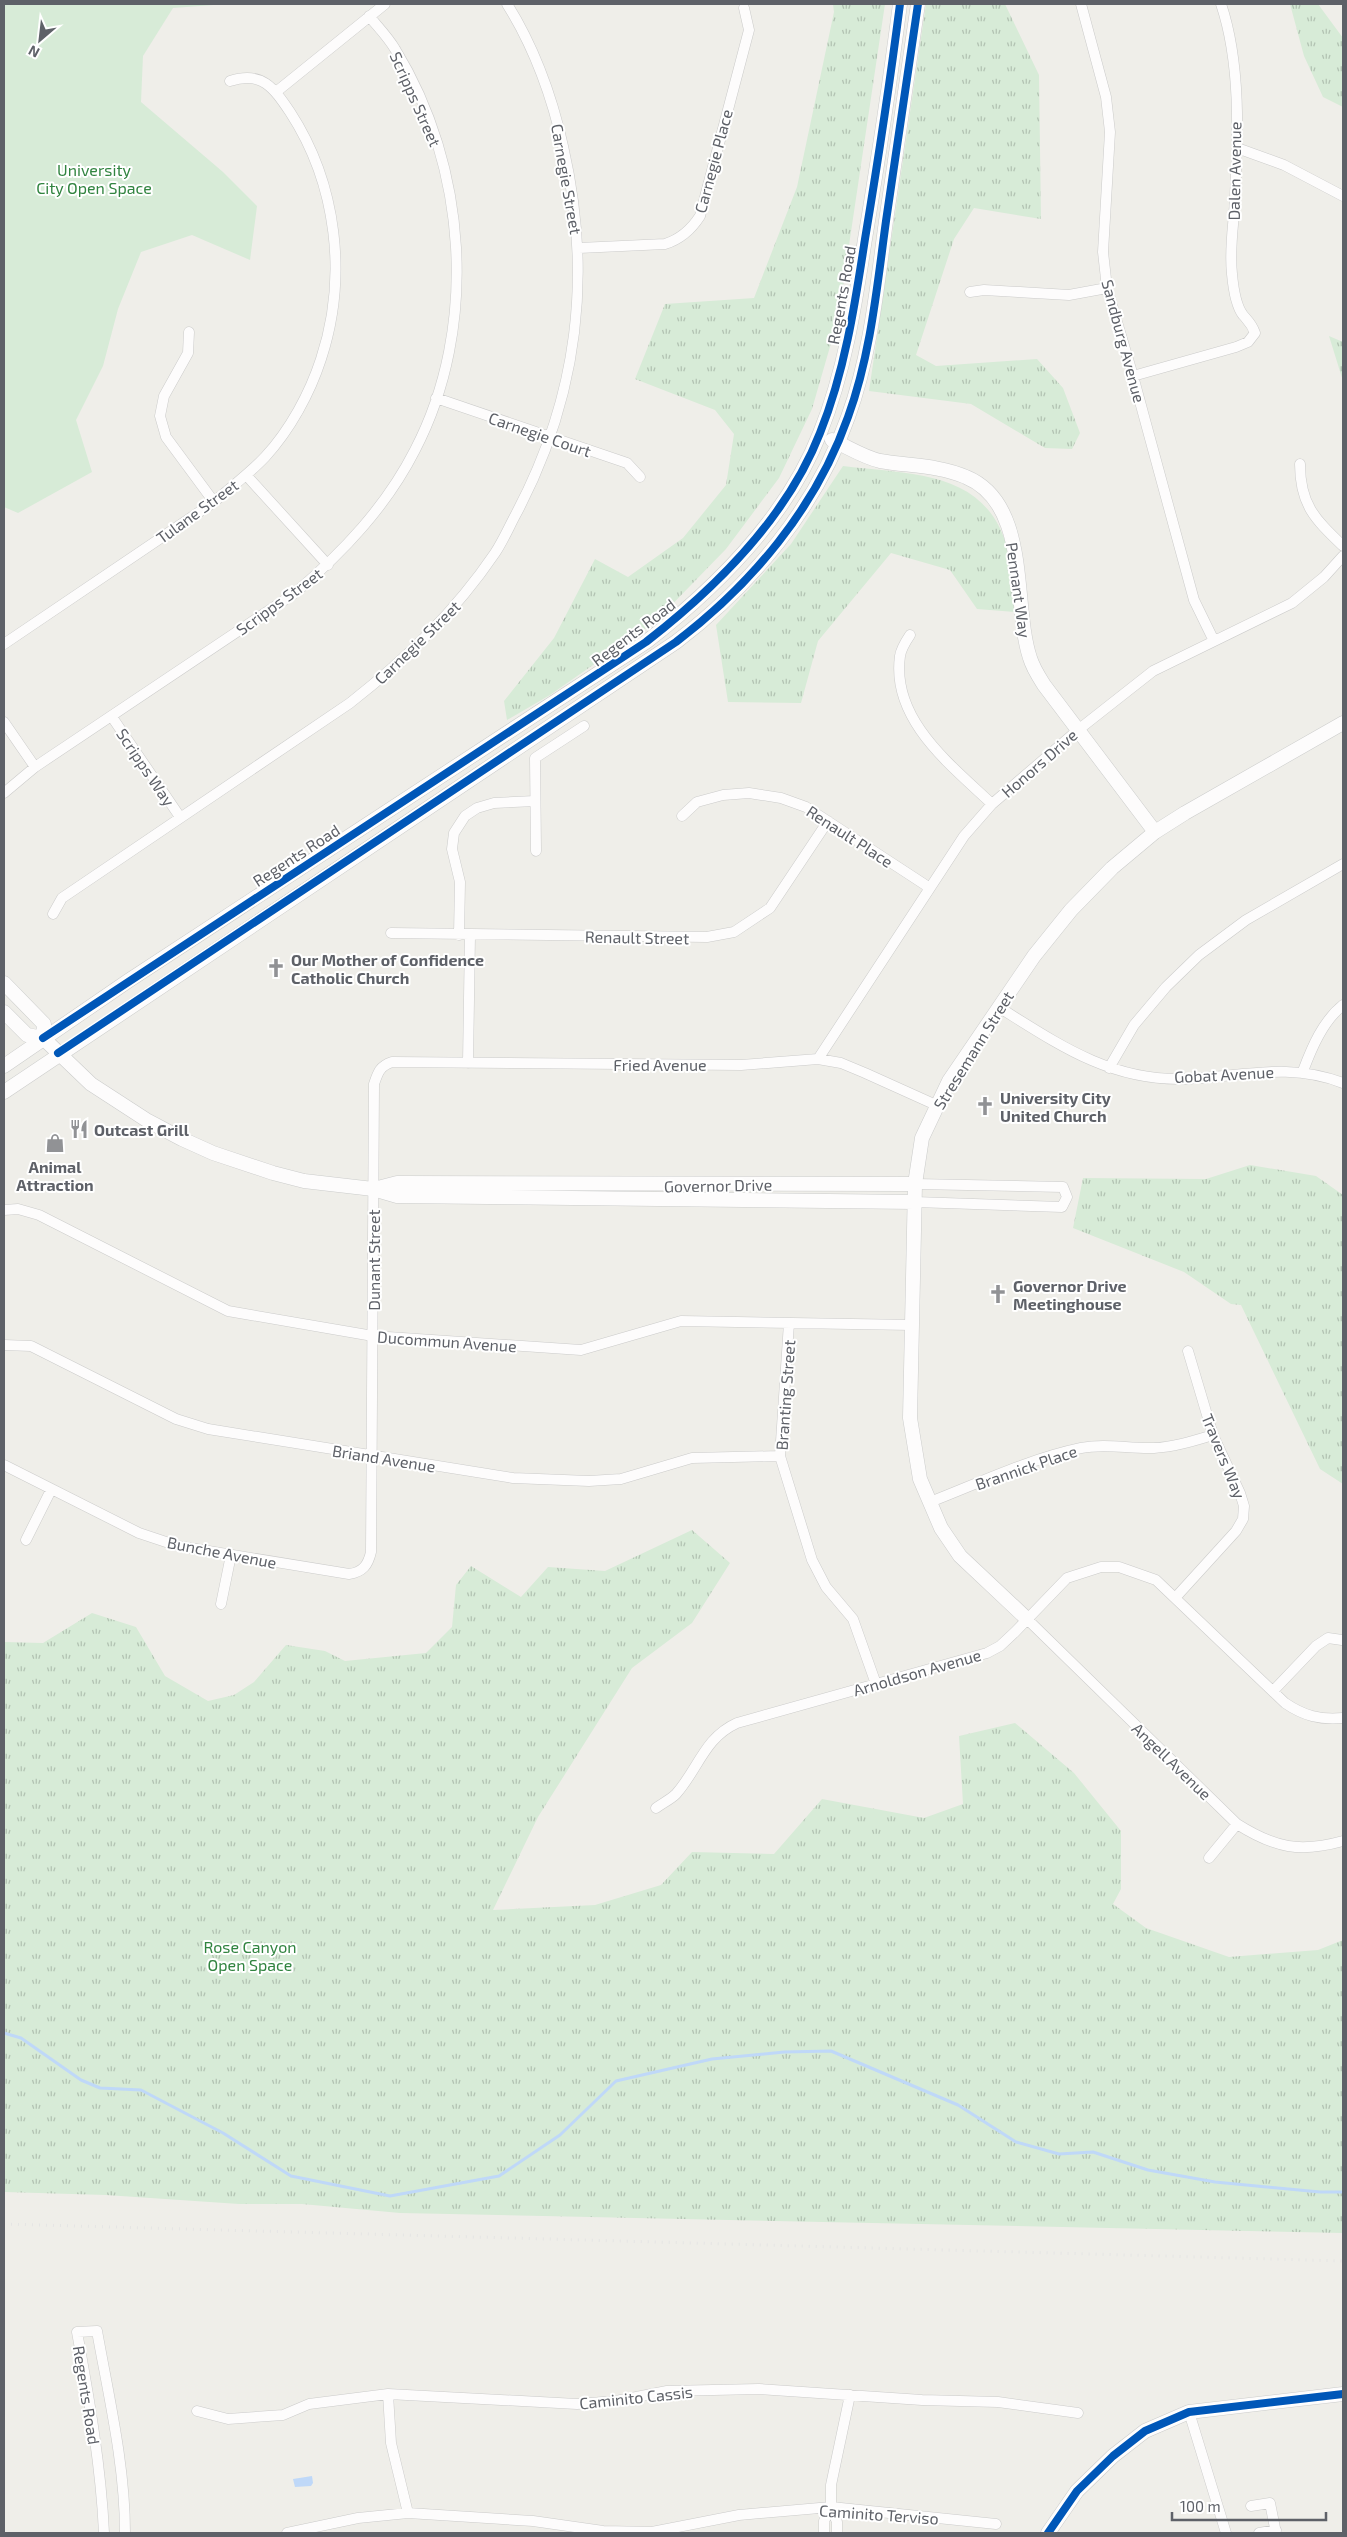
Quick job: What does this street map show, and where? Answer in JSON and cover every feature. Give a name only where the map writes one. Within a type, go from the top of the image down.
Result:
[{"type":"street","points":[[276,92],[385,4]]},
{"type":"street","name":"Carnegie Street","points":[[53,914],[62,898],[350,703],[394,668],[428,636],[461,600],[496,551],[528,490],[550,437],[565,387],[578,313],[579,248],[575,204],[555,110],[538,66],[507,4]]},
{"type":"street","name":"Regents Road","points":[[4,1066],[43,1038],[646,642],[706,591],[752,542],[795,482],[820,434],[838,380],[852,321],[885,118],[900,4]]},
{"type":"street","name":"Regents Road","points":[[4,1092],[58,1053],[691,630],[743,584],[765,560],[798,515],[838,443],[857,386],[871,325],[918,4]]},
{"type":"street","name":"Sandburg Avenue","points":[[1081,4],[1106,97],[1110,132],[1103,252],[1107,288],[1194,600],[1214,641]]},
{"type":"street","name":"Dalen Avenue","points":[[1133,376],[1236,347],[1248,342],[1255,333],[1251,322],[1242,314],[1232,277],[1230,252],[1237,148],[1232,47],[1221,4]]},
{"type":"street","name":"Carnegie Place","points":[[579,248],[665,244],[678,239],[694,225],[700,216],[749,30],[744,8]]},
{"type":"street","name":"Scripps Street","points":[[4,793],[36,767],[295,593],[328,565],[363,529],[388,495],[416,449],[436,398],[452,337],[457,247],[452,201],[439,146],[420,100],[395,49],[369,16]]},
{"type":"street","name":"Tulane Street","points":[[4,644],[214,502],[246,474],[266,456],[285,430],[307,392],[321,359],[332,317],[336,273],[333,228],[327,194],[316,159],[298,125],[276,92],[262,80],[245,76],[230,81]]},
{"type":"street","points":[[1237,148],[1284,164],[1343,196]]},
{"type":"street","points":[[970,292],[984,290],[1070,295],[1107,288]]},
{"type":"street","points":[[189,332],[188,353],[164,396],[160,416],[166,437],[214,502]]},
{"type":"street","name":"Carnegie Court","points":[[436,398],[627,463],[640,477]]},
{"type":"street","name":"Pennant Way","points":[[820,434],[864,456],[879,461],[950,471],[968,477],[983,488],[998,506],[1014,540],[1030,659],[1044,685],[1155,832]]},
{"type":"street","points":[[1300,464],[1300,486],[1311,511],[1343,546]]},
{"type":"street","points":[[246,474],[328,565]]},
{"type":"street","name":"Honors Drive","points":[[818,1059],[964,836],[992,804],[1078,730],[1153,671],[1292,603],[1324,577],[1343,556]]},
{"type":"street","points":[[910,635],[900,654],[899,678],[906,703],[917,727],[936,751],[992,804]]},
{"type":"street","name":"Scripps Way","points":[[112,717],[180,817]]},
{"type":"street","points":[[4,722],[36,767]]},
{"type":"street","name":"Stresemann Street","points":[[1027,1620],[960,1556],[941,1528],[920,1479],[912,1433],[912,1325],[915,1184],[922,1138],[949,1081],[1034,956],[1071,910],[1112,868],[1155,832],[1185,812],[1343,723]]},
{"type":"street","points":[[536,851],[535,758],[584,726]]},
{"type":"street","name":"Renault Place","points":[[682,816],[696,802],[723,795],[749,793],[781,798],[806,807],[930,888]]},
{"type":"street","points":[[459,935],[460,882],[452,849],[454,833],[465,816],[477,808],[494,803],[535,802]]},
{"type":"street","name":"Renault Street","points":[[391,933],[707,937],[734,932],[770,908],[828,821]]},
{"type":"street","points":[[1109,1068],[1134,1025],[1166,987],[1199,955],[1246,920],[1343,864]]},
{"type":"street","points":[[468,1063],[470,935]]},
{"type":"street","name":"Governor Drive","points":[[4,983],[44,1024],[43,1038]]},
{"type":"street","points":[[1303,1071],[1312,1046],[1334,1012],[1343,1005]]},
{"type":"street","name":"Gobat Avenue","points":[[1000,1008],[1071,1052],[1109,1068],[1144,1076],[1181,1079],[1303,1071],[1343,1083]]},
{"type":"street","name":"Governor Drive","points":[[4,1012],[27,1034],[43,1038],[91,1084],[133,1112],[182,1139],[213,1153],[304,1181],[373,1189],[397,1196],[915,1202],[1062,1207],[1067,1197],[1063,1187],[915,1184],[663,1186],[397,1183],[373,1189]]},
{"type":"street","name":"Fried Avenue","points":[[378,1071],[384,1065],[392,1062],[741,1065],[818,1059],[841,1063],[865,1072],[936,1105]]},
{"type":"street","name":"Dunant Street","points":[[365,1567],[371,1552],[374,1084],[378,1071]]},
{"type":"street","name":"Ducommun Avenue","points":[[4,1210],[18,1209],[39,1215],[228,1311],[373,1336],[581,1350],[681,1322],[912,1325]]},
{"type":"street","name":"Branting Street","points":[[789,1323],[780,1456],[812,1560],[826,1587],[853,1619],[876,1684]]},
{"type":"street","name":"Briand Avenue","points":[[4,1345],[31,1346],[176,1419],[208,1429],[514,1478],[589,1481],[621,1479],[692,1458],[780,1456]]},
{"type":"street","name":"Travers Way","points":[[1175,1598],[1236,1531],[1243,1519],[1244,1506],[1240,1492],[1213,1435],[1188,1351]]},
{"type":"street","name":"Brannick Place","points":[[930,1502],[1045,1457],[1082,1448],[1105,1445],[1152,1448],[1174,1446],[1213,1435]]},
{"type":"street","name":"Bunche Avenue","points":[[4,1465],[138,1533],[178,1546],[349,1574],[358,1573],[365,1567]]},
{"type":"street","points":[[26,1540],[51,1490]]},
{"type":"street","points":[[221,1604],[231,1555]]},
{"type":"street","name":"Arnoldson Avenue","points":[[656,1808],[675,1795],[713,1740],[723,1730],[738,1723],[987,1653],[1000,1646],[1067,1578],[1100,1567],[1119,1567],[1137,1571],[1156,1580],[1273,1691],[1300,1713],[1323,1719],[1343,1718]]},
{"type":"street","name":"Angell Avenue","points":[[1027,1620],[1237,1824],[1272,1844],[1298,1848],[1323,1846],[1343,1841]]},
{"type":"street","points":[[1273,1691],[1316,1646],[1328,1638],[1342,1640]]},
{"type":"street","points":[[1209,1858],[1237,1824]]},
{"type":"street","name":"Regents Road","points":[[104,2533],[103,2501],[89,2398],[77,2332],[97,2331],[119,2452],[125,2501],[125,2533]]},
{"type":"street","name":"Caminito Cassis","points":[[197,2411],[228,2419],[283,2415],[309,2404],[388,2394],[577,2404],[616,2401],[667,2391],[759,2389],[998,2402],[1078,2413]]},
{"type":"street","points":[[388,2394],[391,2443],[408,2513]]},
{"type":"street","points":[[1048,2533],[1077,2490],[1113,2456],[1145,2432],[1189,2412],[1343,2394]]},
{"type":"street","points":[[837,2533],[838,2522],[831,2508],[831,2485],[850,2395]]},
{"type":"street","points":[[1189,2412],[1226,2533]]},
{"type":"street","points":[[1251,2506],[1270,2503],[1276,2532],[1259,2533]]},
{"type":"street","points":[[824,2533],[824,2521],[831,2508]]},
{"type":"street","name":"Caminito Terviso","points":[[286,2533],[358,2518],[408,2513],[533,2521],[578,2531],[652,2532],[738,2514],[831,2508],[996,2524]]},
{"type":"green space","name":"University City Open Space","points":[[4,4],[227,4],[173,8],[143,56],[141,102],[223,172],[257,206],[250,260],[192,235],[141,252],[118,309],[103,366],[76,420],[92,472],[18,513],[4,507]]},
{"type":"green space","points":[[833,4],[885,4],[838,319],[812,409],[779,478],[726,549],[656,621],[550,695],[507,720],[504,701],[554,638],[595,559],[628,577],[683,538],[726,485],[734,434],[715,410],[635,379],[665,304],[754,298],[797,187],[834,12]]},
{"type":"green space","points":[[926,4],[1005,4],[1039,75],[1041,219],[974,208],[954,239],[916,355],[936,366],[1037,359],[1063,388],[1080,433],[1072,449],[1045,448],[971,404],[869,391]]},
{"type":"green space","points":[[1290,4],[1318,4],[1343,38],[1343,107],[1323,97],[1304,56]]},
{"type":"green space","points":[[1329,336],[1343,342],[1343,381]]},
{"type":"green space","points":[[843,466],[921,475],[967,491],[985,506],[999,527],[1009,555],[1015,612],[977,609],[950,570],[891,553],[818,641],[801,703],[728,702],[716,625],[791,544]]},
{"type":"green space","points":[[1250,1165],[1316,1176],[1343,1195],[1343,1484],[1320,1469],[1241,1305],[1231,1304],[1184,1272],[1073,1228],[1083,1178],[1206,1179]]},
{"type":"green space","name":"Rose Canyon Open Space","points":[[692,1530],[730,1563],[692,1623],[632,1668],[538,1817],[493,1910],[595,1905],[661,1885],[692,1852],[774,1854],[822,1799],[924,1818],[963,1804],[959,1736],[1015,1723],[1074,1773],[1121,1831],[1121,1889],[1113,1904],[1146,1928],[1229,1957],[1318,1950],[1343,1940],[1343,2233],[400,2213],[302,2204],[239,2204],[106,2195],[4,2192],[4,1642],[43,1643],[92,1613],[136,1627],[165,1676],[208,1701],[234,1695],[254,1682],[286,1645],[325,1651],[345,1661],[426,1653],[452,1627],[456,1585],[471,1566],[521,1597],[548,1567],[605,1571]]},
{"type":"water","points":[[312,2476],[313,2483],[311,2486],[295,2487],[293,2479]]},
{"type":"waterway","points":[[4,2033],[21,2038],[81,2080],[100,2088],[141,2090],[223,2133],[291,2176],[390,2196],[499,2176],[560,2135],[616,2081],[712,2059],[784,2052],[831,2051],[958,2105],[1016,2142],[1059,2154],[1093,2152],[1148,2170],[1215,2182],[1320,2192],[1343,2192]]},
{"type":"railway","points":[[4,2224],[1343,2261]]},
{"type":"cycle path","points":[[43,1038],[646,642],[698,598],[747,549],[789,494],[806,464],[829,410],[843,362],[884,122],[900,4]]},
{"type":"cycle path","points":[[58,1053],[676,642],[730,595],[778,542],[800,513],[835,450],[856,393],[868,344],[876,295],[918,4]]},
{"type":"cycle path","points":[[1048,2533],[1077,2491],[1113,2456],[1145,2431],[1189,2412],[1343,2394]]},
{"type":"place","name":"Our Mother of Confidence Catholic Church","points":[[276,968]]},
{"type":"place","name":"University City United Church","points":[[985,1106]]},
{"type":"place","name":"Outcast Grill","points":[[79,1129]]},
{"type":"place","name":"Animal Attraction","points":[[55,1143]]},
{"type":"place","name":"Governor Drive Meetinghouse","points":[[998,1294]]}]
